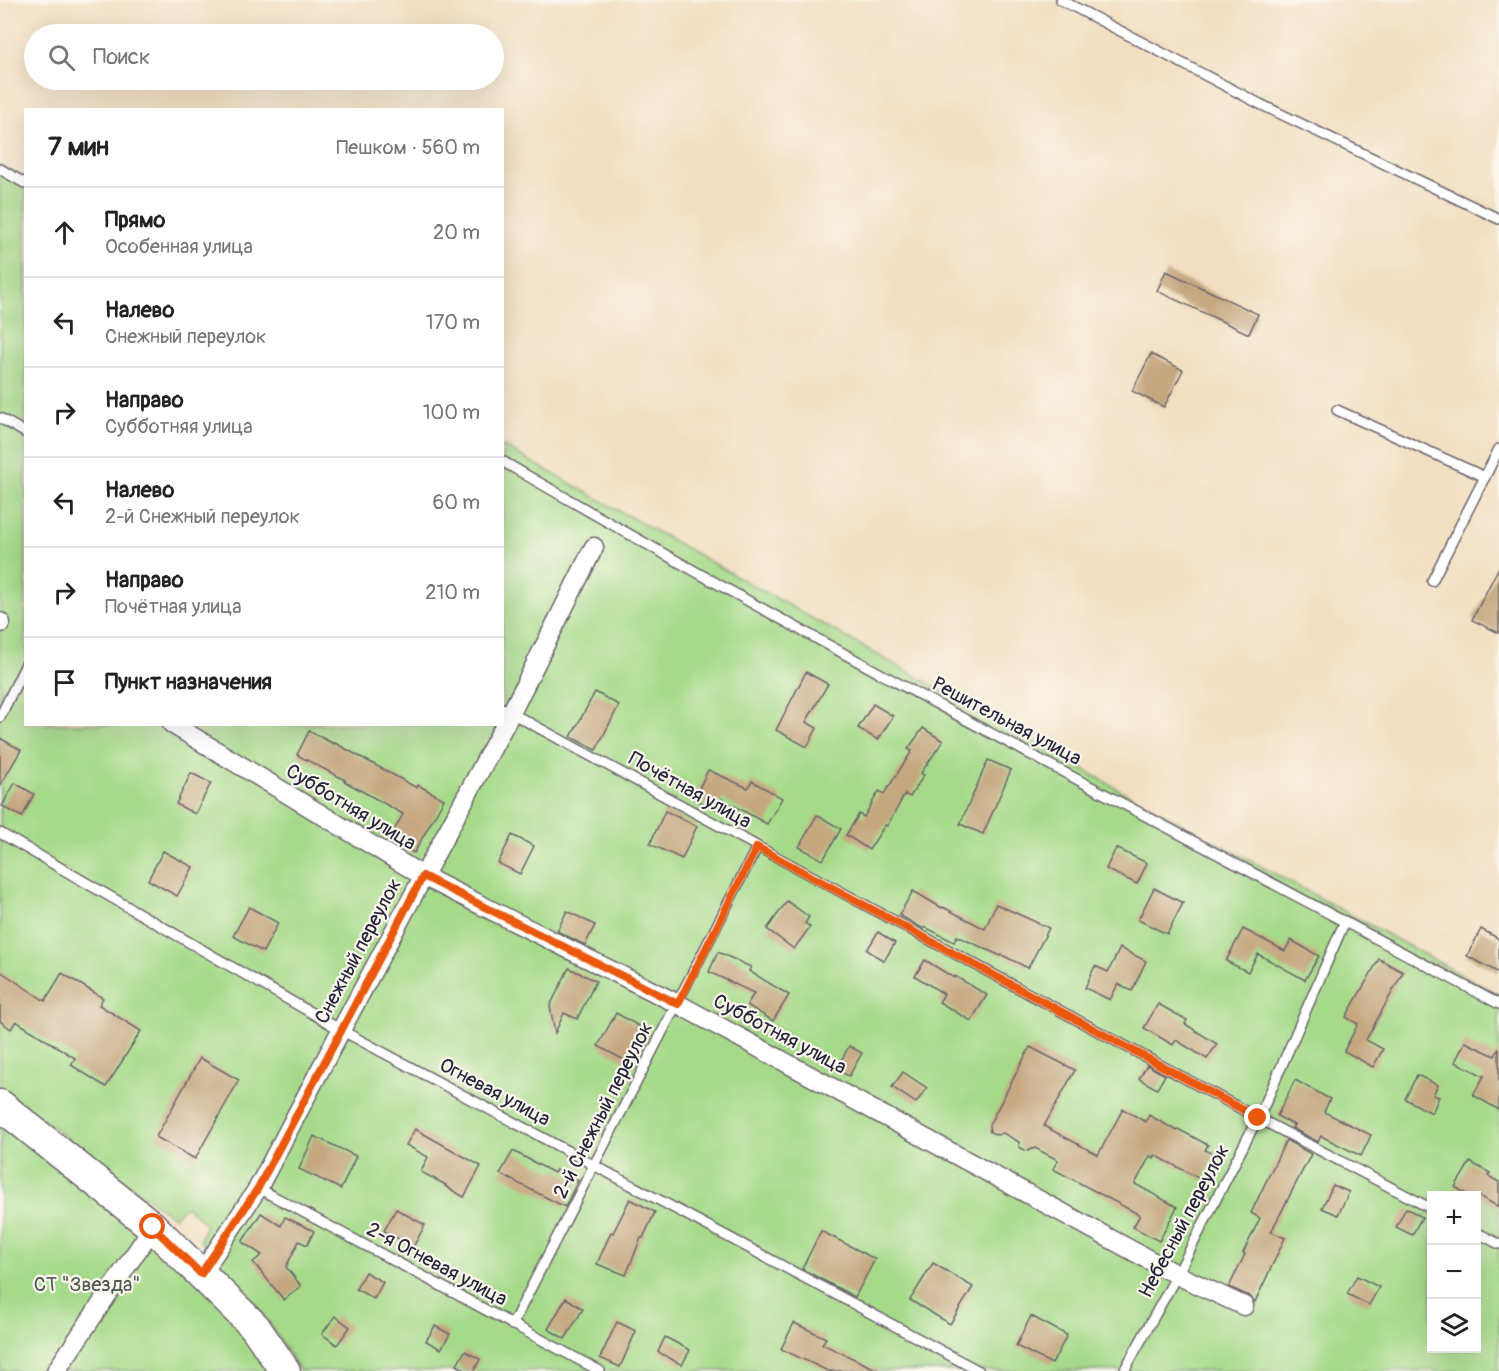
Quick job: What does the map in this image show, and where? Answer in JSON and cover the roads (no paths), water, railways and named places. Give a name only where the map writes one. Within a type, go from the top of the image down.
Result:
[{"type":"main road","points":[[0,1105],[153,1227],[255,1327],[285,1371]]},
{"type":"street","name":"Снежный переулок","points":[[507,711],[594,547]]},
{"type":"street","name":"Субботняя улица","points":[[175,726],[423,876],[678,1004],[1177,1275],[1244,1306]]},
{"type":"street","name":"Снежный переулок","points":[[201,1274],[258,1188],[499,726]]},
{"type":"street","points":[[56,1371],[153,1227]]},
{"type":"lane","points":[[1060,0],[1260,104],[1499,219]]},
{"type":"lane","points":[[0,169],[24,183]]},
{"type":"lane","points":[[1337,410],[1485,477]]},
{"type":"lane","points":[[0,418],[24,432]]},
{"type":"lane","points":[[1432,581],[1499,449]]},
{"type":"lane","name":"Решительная улица","points":[[504,462],[854,660],[1499,1004]]},
{"type":"lane","points":[[0,717],[24,668]]},
{"type":"lane","name":"Почётная улица","points":[[507,711],[1258,1118],[1427,1207]]},
{"type":"lane","name":"Огневая улица","points":[[0,833],[341,1030],[979,1371]]},
{"type":"lane","name":"2-й Снежный переулок","points":[[512,1325],[757,847]]},
{"type":"lane","name":"Небесный переулок","points":[[1124,1371],[1177,1275],[1258,1118],[1345,921]]},
{"type":"lane","name":"2-я Огневая улица","points":[[258,1188],[600,1371]]},
{"type":"lane","points":[[1481,1235],[1499,1244]]},
{"type":"park label","name":"СТ \"Звезда\"","points":[[87,1284]]}]
